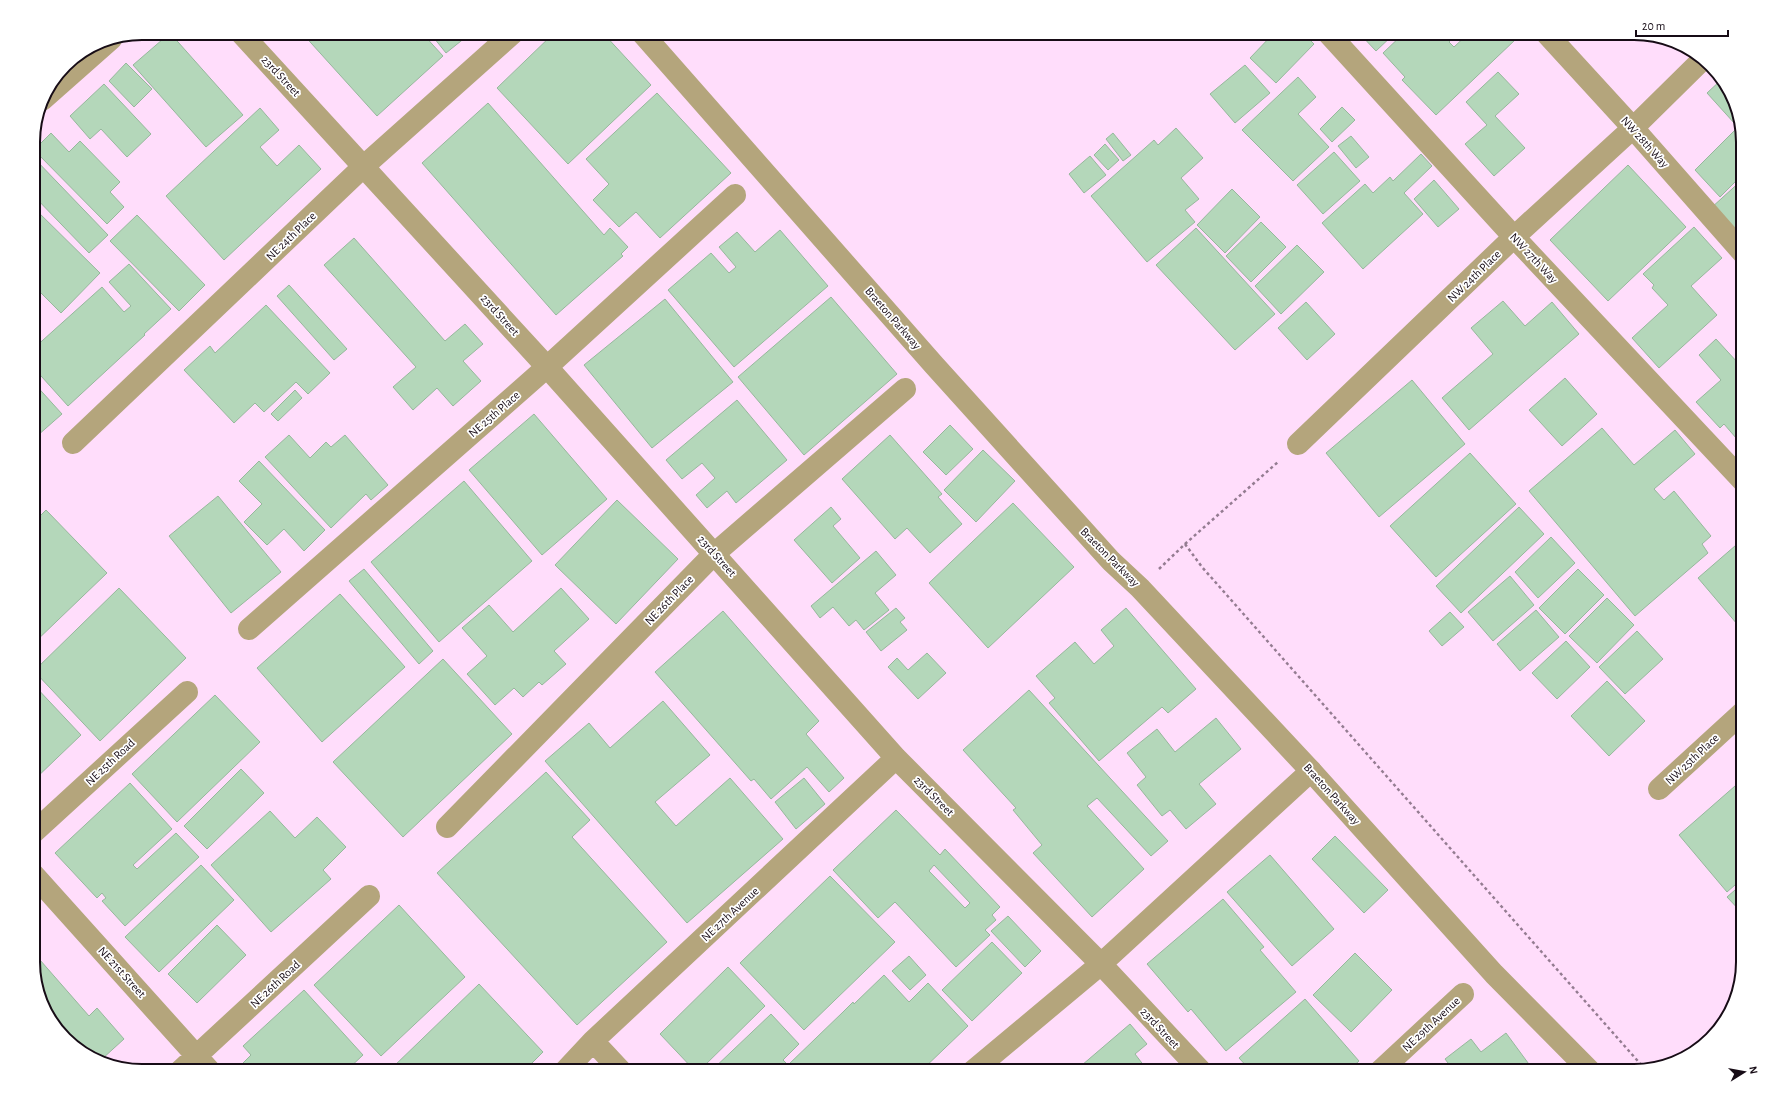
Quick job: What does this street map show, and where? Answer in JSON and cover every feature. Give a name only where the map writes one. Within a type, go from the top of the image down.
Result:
[{"type":"street","name":"23rd Street","points":[[247,40],[547,367],[896,758],[1101,964],[1194,1064]]},
{"type":"street","name":"NE 24th Place","points":[[73,443],[364,166],[505,40]]},
{"type":"street","name":"Braeton Parkway","points":[[648,40],[944,376],[1111,561],[1140,588],[1311,771],[1494,974],[1583,1064]]},
{"type":"street","name":"NW 27th Way","points":[[1334,40],[1514,237],[1736,474]]},
{"type":"street","name":"NW 28th Way","points":[[1552,40],[1633,128],[1736,245]]},
{"type":"street","points":[[56,88],[98,51]]},
{"type":"street","name":"NW 24th Place","points":[[1298,444],[1514,237],[1633,128],[1699,63]]},
{"type":"street","name":"NE 25th Place","points":[[249,629],[547,367],[735,195]]},
{"type":"street","name":"NE 26th Place","points":[[447,827],[714,554],[905,389]]},
{"type":"street","name":"NE 25th Road","points":[[40,826],[187,692]]},
{"type":"street","name":"NW 25th Place","points":[[1659,790],[1736,718]]},
{"type":"street","name":"NE 27th Avenue","points":[[572,1064],[593,1042],[896,758]]},
{"type":"street","points":[[981,1064],[1101,964],[1311,771]]},
{"type":"street","name":"NE 21st Street","points":[[40,882],[204,1064]]},
{"type":"street","name":"NE 26th Road","points":[[204,1064],[369,896]]},
{"type":"street","name":"NE 29th Avenue","points":[[1388,1064],[1464,994]]},
{"type":"street","points":[[593,1042],[614,1064]]},
{"type":"path","points":[[1140,588],[1185,544],[1298,444]]},
{"type":"path","points":[[1185,544],[1202,567],[1640,1064]]},
{"type":"building","points":[[162,40],[176,40],[243,115],[206,147],[133,65]]},
{"type":"building","points":[[308,40],[428,40],[443,56],[377,116]]},
{"type":"building","points":[[436,40],[462,40],[446,53]]},
{"type":"building","points":[[547,40],[609,40],[651,85],[568,164],[497,88]]},
{"type":"building","points":[[1267,40],[1310,40],[1314,44],[1276,83],[1250,58]]},
{"type":"building","points":[[1366,40],[1388,40],[1376,51]]},
{"type":"building","points":[[1397,40],[1451,40],[1449,42],[1454,47],[1462,40],[1515,40],[1436,115],[1402,80],[1405,77],[1383,53]]},
{"type":"building","points":[[126,63],[152,89],[134,107],[109,81]]},
{"type":"building","points":[[1245,65],[1270,93],[1235,123],[1210,94]]},
{"type":"building","points":[[1498,72],[1519,94],[1495,116],[1525,148],[1494,176],[1465,144],[1487,125],[1466,102]]},
{"type":"building","points":[[1298,77],[1316,97],[1298,114],[1329,147],[1293,181],[1242,130]]},
{"type":"building","points":[[104,84],[151,134],[127,157],[101,129],[90,139],[70,116]]},
{"type":"building","points":[[1717,84],[1728,103],[1734,123],[1707,93]]},
{"type":"building","points":[[657,93],[731,173],[660,238],[636,212],[619,227],[593,200],[609,184],[586,159]]},
{"type":"building","points":[[488,103],[604,235],[610,228],[628,247],[621,254],[623,256],[556,315],[422,163]]},
{"type":"building","points":[[1342,107],[1355,120],[1332,142],[1320,129]]},
{"type":"building","points":[[260,108],[279,130],[260,147],[277,166],[299,145],[321,169],[224,260],[166,196]]},
{"type":"building","points":[[1176,128],[1203,158],[1181,178],[1199,199],[1185,210],[1195,222],[1147,262],[1091,196],[1154,140],[1158,145]]},
{"type":"building","points":[[1735,130],[1736,181],[1720,197],[1695,170]]},
{"type":"building","points":[[51,133],[69,152],[80,141],[120,182],[110,192],[124,207],[107,224],[40,156],[40,144]]},
{"type":"building","points":[[1113,133],[1131,155],[1123,161],[1106,139]]},
{"type":"building","points":[[1351,136],[1369,157],[1356,168],[1338,146]]},
{"type":"building","points":[[1105,144],[1119,160],[1108,170],[1094,155]]},
{"type":"building","points":[[1334,152],[1360,181],[1323,214],[1297,185]]},
{"type":"building","points":[[1421,154],[1432,166],[1404,193],[1423,214],[1363,269],[1322,223],[1365,184],[1373,193],[1390,177],[1393,181]]},
{"type":"building","points":[[1090,156],[1106,175],[1084,193],[1069,174]]},
{"type":"building","points":[[40,164],[108,235],[89,253],[40,202]]},
{"type":"building","points":[[1628,165],[1686,227],[1608,301],[1550,240]]},
{"type":"building","points":[[1434,180],[1459,209],[1438,227],[1414,199]]},
{"type":"building","points":[[1736,185],[1736,236],[1711,208]]},
{"type":"building","points":[[1232,189],[1260,217],[1225,253],[1197,225]]},
{"type":"building","points":[[40,214],[100,273],[61,313],[40,292]]},
{"type":"building","points":[[137,215],[205,285],[179,311],[110,241]]},
{"type":"building","points":[[1261,222],[1286,247],[1251,282],[1226,256]]},
{"type":"building","points":[[1694,227],[1722,258],[1691,286],[1717,315],[1659,368],[1632,338],[1668,305],[1652,288],[1654,285],[1643,274]]},
{"type":"building","points":[[1196,228],[1275,314],[1235,350],[1156,265]]},
{"type":"building","points":[[780,230],[828,286],[734,367],[668,290],[711,253],[729,273],[736,267],[719,247],[737,232],[755,252]]},
{"type":"building","points":[[354,238],[445,341],[465,324],[483,344],[463,361],[481,381],[453,406],[437,388],[413,410],[393,387],[416,367],[324,265]]},
{"type":"building","points":[[1297,245],[1324,272],[1281,314],[1255,286]]},
{"type":"building","points":[[129,264],[171,309],[68,406],[40,375],[40,343],[102,287],[124,312],[131,306],[109,282]]},
{"type":"building","points":[[289,285],[347,349],[334,360],[277,296]]},
{"type":"building","points":[[831,297],[897,374],[804,455],[738,377]]},
{"type":"building","points":[[665,299],[733,382],[652,448],[584,365]]},
{"type":"building","points":[[1503,301],[1525,326],[1552,302],[1579,334],[1469,430],[1442,398],[1493,354],[1471,328]]},
{"type":"building","points":[[1306,302],[1335,334],[1307,360],[1278,328]]},
{"type":"building","points":[[266,305],[330,373],[308,394],[296,382],[264,412],[255,403],[234,423],[184,370],[210,346],[215,353]]},
{"type":"building","points":[[1716,339],[1736,361],[1736,438],[1724,424],[1720,428],[1696,402],[1721,380],[1699,355]]},
{"type":"building","points":[[1565,378],[1597,414],[1562,446],[1529,410]]},
{"type":"building","points":[[1412,380],[1465,444],[1379,517],[1326,453]]},
{"type":"building","points":[[40,390],[62,414],[40,433]]},
{"type":"building","points":[[295,390],[302,398],[278,421],[271,414]]},
{"type":"building","points":[[737,400],[787,460],[736,503],[727,491],[707,508],[696,495],[715,478],[702,463],[682,479],[666,460]]},
{"type":"building","points":[[534,414],[607,499],[542,555],[469,470]]},
{"type":"building","points":[[950,425],[973,449],[946,475],[923,452]]},
{"type":"building","points":[[1602,428],[1634,465],[1675,430],[1695,454],[1654,489],[1664,500],[1674,491],[1711,536],[1702,544],[1708,553],[1635,616],[1529,491]]},
{"type":"building","points":[[289,435],[310,458],[326,442],[331,447],[345,435],[388,485],[371,500],[366,494],[331,528],[265,457]]},
{"type":"building","points":[[890,435],[942,494],[938,497],[962,524],[930,553],[907,528],[895,539],[842,479]]},
{"type":"building","points":[[983,450],[1015,481],[976,522],[944,490]]},
{"type":"building","points":[[1470,453],[1516,504],[1436,577],[1390,526]]},
{"type":"building","points":[[259,461],[325,530],[304,551],[284,529],[267,545],[244,522],[262,504],[239,481]]},
{"type":"building","points":[[464,481],[532,561],[439,642],[371,562]]},
{"type":"building","points":[[218,496],[281,572],[231,613],[169,536]]},
{"type":"building","points":[[617,500],[678,559],[616,624],[555,565]]},
{"type":"building","points":[[1013,503],[1074,567],[988,648],[929,583]]},
{"type":"building","points":[[831,507],[841,519],[833,526],[860,558],[832,583],[794,540]]},
{"type":"building","points":[[1519,507],[1544,534],[1461,613],[1436,586]]},
{"type":"building","points":[[46,510],[107,573],[40,637],[40,516]]},
{"type":"building","points":[[1551,537],[1575,563],[1538,598],[1515,572]]},
{"type":"building","points":[[1736,545],[1736,623],[1698,578]]},
{"type":"building","points":[[876,551],[896,575],[875,593],[889,610],[864,630],[856,620],[849,626],[833,607],[820,618],[811,606]]},
{"type":"building","points":[[364,569],[433,651],[419,664],[349,581]]},
{"type":"building","points":[[1578,569],[1604,595],[1565,634],[1539,608]]},
{"type":"building","points":[[1510,576],[1534,605],[1493,641],[1468,612]]},
{"type":"building","points":[[119,588],[186,658],[100,741],[40,677],[40,665]]},
{"type":"building","points":[[561,588],[589,619],[554,651],[566,664],[542,685],[539,682],[523,697],[514,688],[495,705],[467,674],[487,656],[462,628],[489,605],[513,632]]},
{"type":"building","points":[[340,594],[405,667],[322,742],[257,668]]},
{"type":"building","points":[[1607,598],[1634,625],[1597,663],[1569,636]]},
{"type":"building","points":[[896,608],[905,618],[900,622],[907,630],[881,651],[866,632]]},
{"type":"building","points":[[1126,608],[1196,689],[1168,713],[1162,707],[1099,761],[1049,703],[1055,698],[1036,676],[1075,642],[1094,664],[1114,646],[1101,630]]},
{"type":"building","points":[[1536,610],[1559,637],[1520,671],[1497,644]]},
{"type":"building","points":[[723,611],[819,721],[806,734],[844,778],[829,792],[807,767],[771,799],[754,779],[751,781],[655,672]]},
{"type":"building","points":[[1450,612],[1464,627],[1442,646],[1429,631]]},
{"type":"building","points":[[1637,631],[1663,659],[1625,694],[1599,667]]},
{"type":"building","points":[[1566,641],[1590,667],[1557,699],[1532,673]]},
{"type":"building","points":[[927,653],[946,673],[918,699],[888,667],[897,658],[908,670]]},
{"type":"building","points":[[443,659],[512,734],[403,837],[333,762]]},
{"type":"building","points":[[1607,681],[1645,721],[1609,756],[1571,716]]},
{"type":"building","points":[[1029,690],[1168,841],[1151,856],[1097,798],[1087,806],[1144,869],[1092,917],[1033,853],[1042,845],[1013,810],[1016,808],[963,750]]},
{"type":"building","points":[[40,691],[81,735],[40,774]]},
{"type":"building","points":[[215,695],[260,742],[177,822],[132,774]]},
{"type":"building","points":[[663,701],[710,755],[655,802],[676,826],[730,778],[783,839],[687,923],[545,761],[589,723],[610,748]]},
{"type":"building","points":[[1216,718],[1241,749],[1199,784],[1216,804],[1186,829],[1170,810],[1162,816],[1137,785],[1146,777],[1127,753],[1157,729],[1175,752]]},
{"type":"building","points":[[241,769],[264,793],[207,849],[184,826]]},
{"type":"building","points":[[546,772],[590,820],[572,837],[667,942],[577,1025],[437,873]]},
{"type":"building","points":[[804,778],[825,804],[796,829],[775,802]]},
{"type":"building","points":[[130,783],[172,829],[133,865],[137,869],[176,833],[199,857],[125,926],[102,901],[106,898],[102,893],[97,898],[55,853]]},
{"type":"building","points":[[1735,786],[1736,884],[1727,892],[1679,835]]},
{"type":"building","points":[[896,810],[940,855],[945,849],[1000,907],[992,915],[996,920],[985,930],[990,935],[956,967],[895,902],[878,918],[833,870]],"holes":[[[934,865],[970,903],[965,908],[929,871]]]},
{"type":"building","points":[[270,811],[295,838],[317,817],[346,847],[323,870],[331,879],[271,932],[211,865]]},
{"type":"building","points":[[1335,836],[1388,890],[1364,913],[1312,859]]},
{"type":"building","points":[[1270,855],[1334,929],[1292,966],[1227,892]]},
{"type":"building","points":[[201,865],[234,900],[159,972],[125,937]]},
{"type":"building","points":[[830,876],[895,942],[804,1030],[740,963]]},
{"type":"building","points":[[1736,889],[1736,907],[1727,897]]},
{"type":"building","points":[[1223,899],[1264,947],[1260,950],[1296,992],[1226,1051],[1191,1009],[1188,1012],[1147,964]]},
{"type":"building","points":[[399,905],[465,977],[381,1056],[314,985]]},
{"type":"building","points":[[1008,916],[1041,951],[1025,967],[991,931]]},
{"type":"building","points":[[217,925],[246,955],[197,1003],[168,974]]},
{"type":"building","points":[[992,942],[1022,973],[972,1021],[942,990]]},
{"type":"building","points":[[1355,953],[1392,990],[1351,1032],[1313,995]]},
{"type":"building","points":[[909,956],[926,975],[910,990],[892,971]]},
{"type":"building","points":[[40,960],[89,1016],[97,1008],[124,1039],[105,1057],[80,1043],[70,1034],[61,1024],[48,1001],[43,988]]},
{"type":"building","points":[[728,967],[765,1006],[706,1064],[688,1064],[660,1034]]},
{"type":"building","points":[[884,975],[909,1002],[928,983],[968,1026],[928,1064],[789,1064],[853,1002],[854,1004]]},
{"type":"building","points":[[479,984],[543,1052],[531,1064],[396,1064]]},
{"type":"building","points":[[304,990],[363,1055],[353,1064],[242,1064],[251,1055],[243,1046]]},
{"type":"building","points":[[1305,999],[1359,1061],[1356,1064],[1245,1064],[1239,1058]]},
{"type":"building","points":[[771,1014],[799,1044],[783,1060],[787,1064],[718,1064]]},
{"type":"building","points":[[1130,1024],[1147,1044],[1135,1054],[1143,1064],[1083,1064]]},
{"type":"building","points":[[1506,1033],[1529,1064],[1449,1064],[1445,1059],[1471,1039],[1481,1052]]}]
